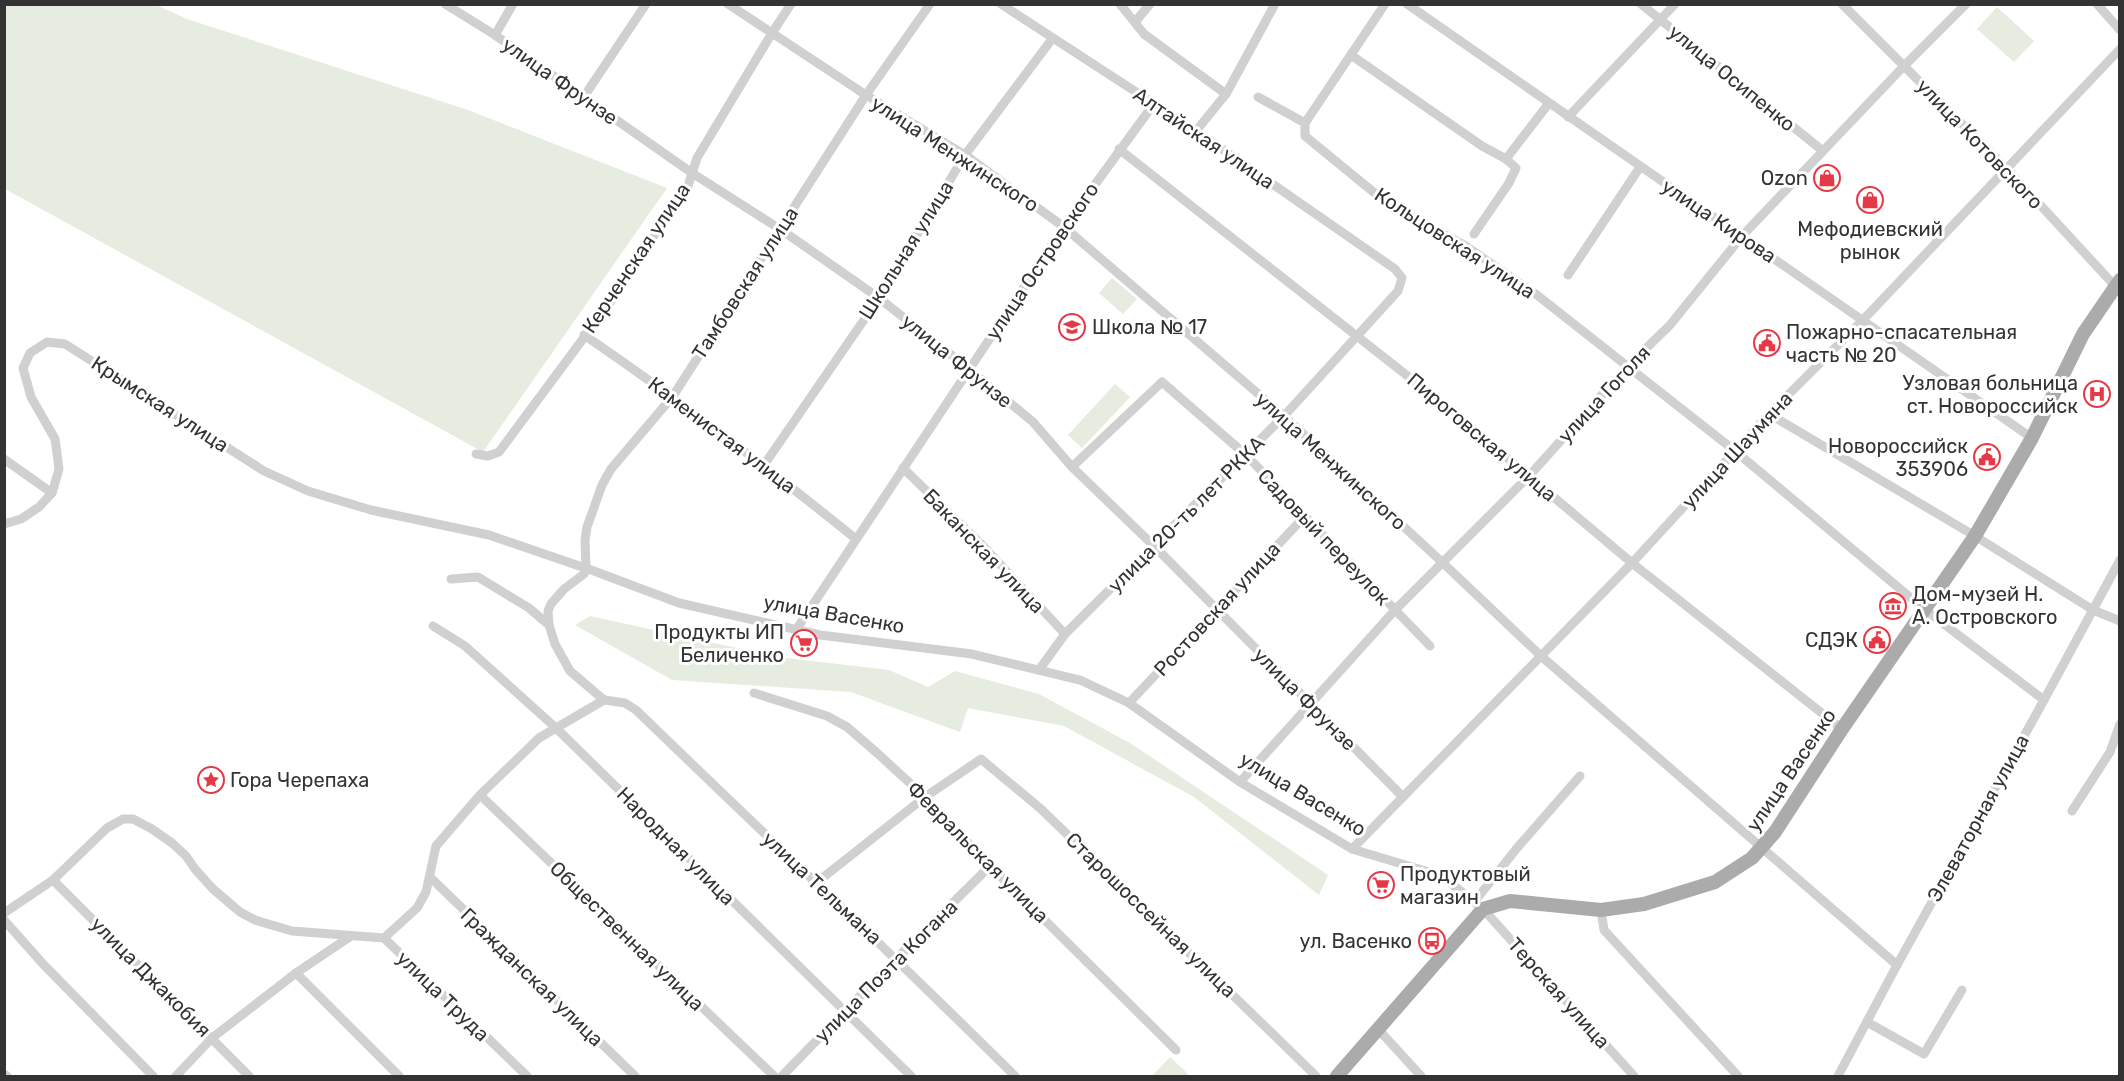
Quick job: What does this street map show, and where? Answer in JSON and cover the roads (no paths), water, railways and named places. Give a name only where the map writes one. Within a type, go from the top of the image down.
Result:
[{"type":"main road","name":"улица Васенко","points":[[1479,905],[1510,901],[1601,910],[1644,904],[1715,882],[1752,858],[1775,832],[1842,729],[1975,536],[2032,438],[2083,334],[2117,283]]},
{"type":"main road","points":[[1337,1077],[1479,905]]},
{"type":"street","name":"улица Фрунзе","points":[[445,4],[495,35],[692,173],[780,229],[879,298],[969,369],[1033,422],[1072,467],[1154,546],[1403,797]]},
{"type":"street","points":[[495,35],[513,4]]},
{"type":"street","points":[[583,98],[646,4]]},
{"type":"street","name":"улица Менжинского","points":[[728,4],[866,95],[965,155],[1064,226],[1284,416],[1540,656],[1897,965]]},
{"type":"street","name":"Керченская улица","points":[[476,454],[488,456],[499,452],[617,293],[687,189],[697,159],[771,33],[791,4]]},
{"type":"street","name":"Тамбовская улица","points":[[586,568],[584,554],[587,527],[602,485],[611,469],[673,396],[866,95],[930,4]]},
{"type":"street","name":"Алтайская улица","points":[[1001,4],[1196,131],[1395,268],[1402,278]]},
{"type":"street","points":[[1120,4],[1144,34],[1226,94]]},
{"type":"street","points":[[1135,22],[1150,4]]},
{"type":"street","points":[[1196,131],[1226,94],[1275,4]]},
{"type":"street","points":[[1262,99],[1305,123],[1385,4]]},
{"type":"street","name":"улица Кирова","points":[[1407,4],[2032,438]]},
{"type":"street","name":"улица Осипенко","points":[[1641,4],[1823,151]]},
{"type":"street","points":[[1568,117],[1675,4]]},
{"type":"street","name":"улица Котовского","points":[[1842,4],[2117,283]]},
{"type":"street","points":[[2097,4],[2120,30]]},
{"type":"street","name":"улица Гоголя","points":[[1240,782],[1395,610],[1529,476],[1627,368],[1670,325],[1742,236],[1964,5]]},
{"type":"street","name":"Школьная улица","points":[[764,465],[879,298],[965,155],[1053,39]]},
{"type":"street","name":"улица Шаумяна","points":[[1352,849],[1632,563],[1769,414],[1862,321],[2120,49]]},
{"type":"street","points":[[1351,56],[1482,146],[1506,159],[1516,168],[1509,183],[1474,234]]},
{"type":"street","points":[[1506,159],[1549,103]]},
{"type":"street","name":"улица Островского","points":[[796,630],[1064,226],[1153,105]]},
{"type":"street","name":"Кольцовская улица","points":[[1305,123],[1305,136],[1388,204],[1464,246],[1537,295],[1735,451],[1924,609],[2044,700]]},
{"type":"street","name":"Пироговская улица","points":[[1119,150],[1442,403],[1632,563],[1842,729]]},
{"type":"street","points":[[1568,275],[1640,167]]},
{"type":"street","name":"улица 20-ть лет РККА","points":[[1039,670],[1065,634],[1284,416],[1398,291],[1402,278]]},
{"type":"street","name":"Каменистая улица","points":[[584,335],[673,396],[856,538]]},
{"type":"street","name":"Крымская улица","points":[[52,493],[59,469],[55,439],[31,397],[23,368],[30,353],[47,342],[65,344],[264,471],[308,491],[372,510],[489,535]]},
{"type":"street","name":"Садовый переулок","points":[[1072,467],[1162,382],[1246,455],[1430,646]]},
{"type":"street","points":[[1769,414],[1975,536],[2093,610],[2120,621]]},
{"type":"street","points":[[4,459],[52,493],[39,507],[21,519],[4,524]]},
{"type":"street","name":"Баканская улица","points":[[903,468],[984,546],[1065,634]]},
{"type":"street","name":"Ростовская улица","points":[[1129,703],[1305,516]]},
{"type":"street","name":"улица Васенко","points":[[489,535],[679,603],[820,635],[972,654],[1080,680],[1129,703],[1240,782],[1352,849],[1442,876],[1479,905]]},
{"type":"street","name":"Элеваторная улица","points":[[1838,1077],[1897,965],[2120,560]]},
{"type":"street","points":[[384,939],[417,908],[426,892],[436,846],[480,795],[539,738],[604,700],[570,671],[555,644],[549,625],[550,604],[564,589],[584,574],[586,568]]},
{"type":"street","points":[[451,579],[478,577],[529,608],[549,625]]},
{"type":"street","name":"Народная улица","points":[[433,626],[465,646],[556,728],[911,1077]]},
{"type":"street","name":"Февральская улица","points":[[754,693],[827,716],[847,727],[925,797],[990,866],[1176,1050]]},
{"type":"street","name":"улица Тельмана","points":[[604,700],[625,703],[636,710],[897,958],[1015,1077]]},
{"type":"street","points":[[2072,811],[2110,753],[2120,724]]},
{"type":"street","name":"Старошоссейная улица","points":[[925,797],[981,759],[1041,809],[1316,1077]]},
{"type":"street","points":[[1479,905],[1517,848],[1580,776]]},
{"type":"street","name":"Общественная улица","points":[[480,795],[774,1077]]},
{"type":"street","points":[[816,883],[925,797]]},
{"type":"street","name":"улица Труда","points":[[52,879],[107,828],[123,819],[133,819],[152,829],[186,855],[213,889],[240,912],[255,920],[292,931],[384,939],[526,1077]]},
{"type":"street","name":"улица Поэта Когана","points":[[783,1077],[844,1012],[990,866]]},
{"type":"street","name":"Гражданская улица","points":[[430,877],[635,1077]]},
{"type":"street","points":[[4,912],[52,879]]},
{"type":"street","name":"улица Джакобия","points":[[52,879],[249,1077]]},
{"type":"street","name":"Терская улица","points":[[1479,905],[1634,1077]]},
{"type":"street","points":[[1601,910],[1604,930],[1738,1077]]},
{"type":"street","points":[[4,920],[43,964],[153,1077]]},
{"type":"street","points":[[176,1077],[212,1038],[296,973],[351,936]]},
{"type":"street","points":[[296,973],[399,1077]]},
{"type":"street","points":[[1867,1022],[1924,1054],[1962,990]]},
{"type":"street","points":[[1378,1029],[1421,1077]]},
{"type":"place","name":"Ozon","points":[[1827,178]]},
{"type":"place","name":"Мефодиевский рынок","points":[[1870,200]]},
{"type":"place","name":"Школа № 17","points":[[1072,327]]},
{"type":"place","name":"Пожарно-спасательная часть № 20","points":[[1767,343]]},
{"type":"place","name":"Узловая больница ст. Новороссийск","points":[[2097,394]]},
{"type":"place","name":"Новороссийск 353906","points":[[1987,457]]},
{"type":"place","name":"Дом-музей Н. А. Островского","points":[[1893,606]]},
{"type":"place","name":"СДЭК","points":[[1877,640]]},
{"type":"place","name":"Продукты ИП Беличенко","points":[[804,643]]},
{"type":"place","name":"Гора Черепаха","points":[[211,780]]},
{"type":"place","name":"Продуктовый магазин","points":[[1381,885]]},
{"type":"place","name":"ул. Васенко","points":[[1432,941]]}]
